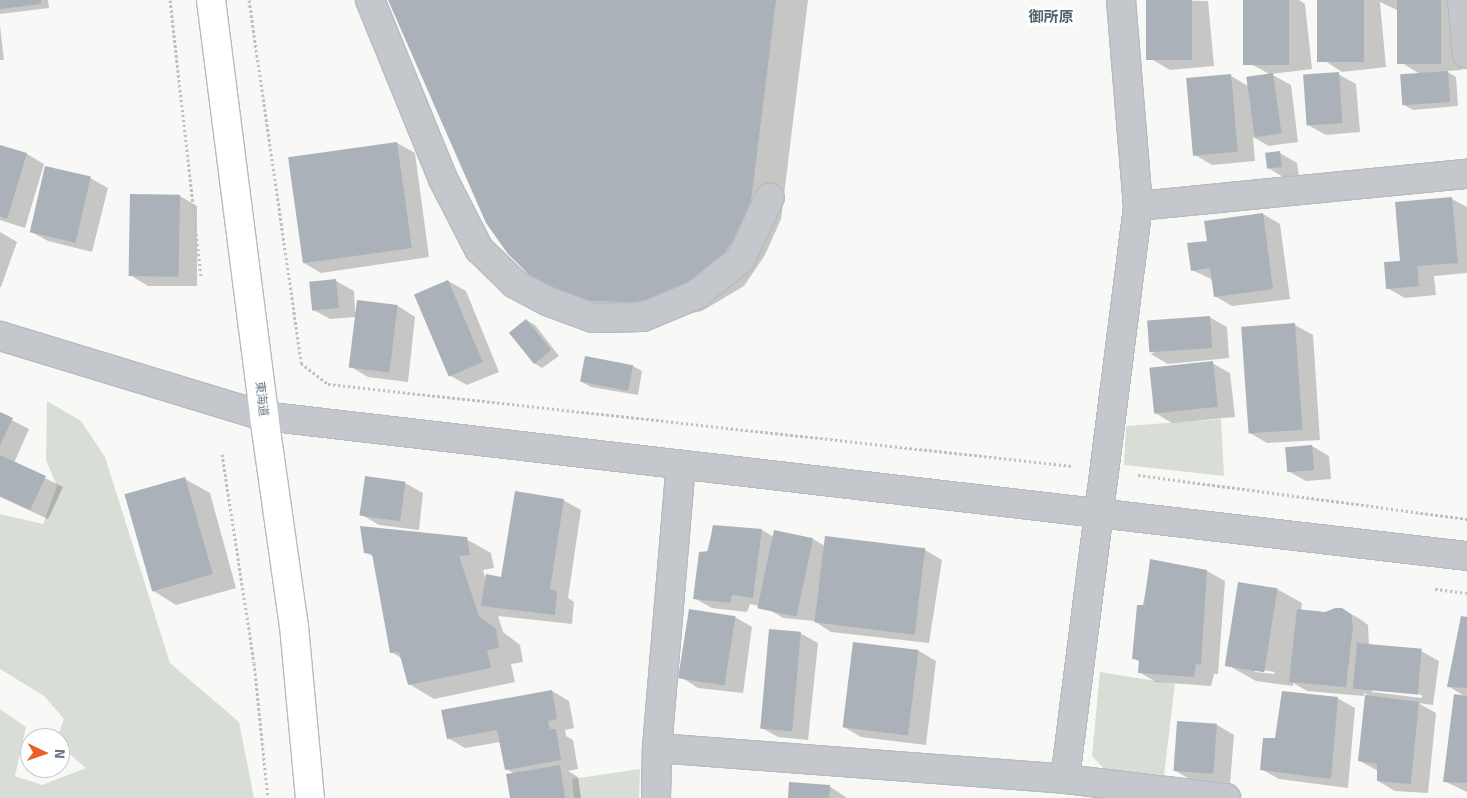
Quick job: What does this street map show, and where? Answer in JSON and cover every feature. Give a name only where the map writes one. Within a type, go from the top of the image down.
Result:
[{"type":"main road","name":"東海道","points":[[211,0],[264,416],[294,626],[310,798]]},
{"type":"street","points":[[370,0],[443,179],[479,249],[515,284],[547,301],[593,318],[643,316],[696,295],[741,259],[770,197]]},
{"type":"street","points":[[1054,785],[1100,512],[1138,206],[1121,0]]},
{"type":"street","points":[[1462,0],[1467,54]]},
{"type":"street","points":[[1138,206],[1467,174]]},
{"type":"street","points":[[0,336],[264,416],[1467,556]]},
{"type":"street","points":[[656,798],[657,748],[681,465]]},
{"type":"street","points":[[657,748],[1054,785],[1226,798]]},
{"type":"path","points":[[170,0],[201,277]]},
{"type":"path","points":[[249,0],[301,363],[328,384],[1074,466]]},
{"type":"path","points":[[222,454],[254,663],[268,798]]},
{"type":"path","points":[[1133,474],[1467,519]]},
{"type":"shaded area","points":[[47,401],[81,421],[105,457],[170,663],[239,722],[254,798],[0,798],[0,709],[26,727],[20,728],[20,754],[15,776],[42,785],[60,778],[70,778],[70,774],[86,768],[70,754],[70,728],[61,728],[64,719],[44,696],[0,669],[0,514],[43,524],[57,486],[46,460]]},
{"type":"shaded area","points":[[1221,419],[1224,476],[1124,465],[1126,426]]},
{"type":"shaded area","points":[[1100,672],[1175,684],[1164,775],[1104,769],[1092,756]]},
{"type":"shaded area","points":[[640,769],[639,798],[574,798],[572,779]]},
{"type":"building","points":[[0,0],[41,0],[41,4],[0,9]]},
{"type":"building","points":[[388,0],[776,0],[751,201],[735,238],[713,269],[672,294],[635,302],[585,301],[535,281],[508,254],[486,223]]},
{"type":"building","points":[[1146,0],[1192,0],[1192,60],[1146,60]]},
{"type":"building","points":[[1243,0],[1289,0],[1289,65],[1243,65]]},
{"type":"building","points":[[1317,0],[1364,0],[1364,62],[1317,62]]},
{"type":"building","points":[[1397,0],[1441,0],[1441,64],[1397,64]]},
{"type":"building","points":[[1448,71],[1450,102],[1402,105],[1400,74]]},
{"type":"building","points":[[1339,72],[1343,123],[1307,125],[1303,75]]},
{"type":"building","points":[[1273,73],[1281,133],[1255,137],[1246,77]]},
{"type":"building","points":[[1231,74],[1238,152],[1193,156],[1186,78]]},
{"type":"building","points":[[397,142],[412,248],[303,263],[288,157]]},
{"type":"building","points":[[0,145],[27,153],[7,219],[0,216]]},
{"type":"building","points":[[1280,151],[1282,167],[1267,169],[1265,153]]},
{"type":"building","points":[[45,166],[91,177],[75,243],[30,232]]},
{"type":"building","points":[[130,194],[180,195],[179,277],[129,276]]},
{"type":"building","points":[[1452,197],[1458,263],[1417,266],[1419,286],[1386,289],[1384,262],[1400,261],[1395,202]]},
{"type":"building","points":[[1263,213],[1273,289],[1214,297],[1210,268],[1191,271],[1187,243],[1207,241],[1204,221]]},
{"type":"building","points":[[336,279],[339,308],[312,311],[309,282]]},
{"type":"building","points":[[448,280],[483,362],[449,376],[414,294]]},
{"type":"building","points":[[357,300],[398,305],[389,372],[349,367]]},
{"type":"building","points":[[1210,316],[1212,348],[1149,352],[1147,320]]},
{"type":"building","points":[[526,319],[551,350],[534,364],[509,333]]},
{"type":"building","points":[[1295,323],[1302,430],[1249,434],[1241,327]]},
{"type":"building","points":[[585,356],[633,365],[628,391],[580,382]]},
{"type":"building","points":[[1213,361],[1218,407],[1154,413],[1149,368]]},
{"type":"building","points":[[0,412],[13,418],[0,445]]},
{"type":"building","points":[[1312,445],[1314,470],[1287,472],[1285,447]]},
{"type":"building","points":[[0,455],[46,476],[30,510],[0,496]]},
{"type":"building","points":[[365,476],[406,482],[400,521],[359,516]]},
{"type":"building","points":[[185,477],[213,574],[152,591],[124,494]]},
{"type":"building","points":[[515,491],[564,499],[550,589],[557,591],[555,615],[481,606],[486,574],[501,577]]},
{"type":"building","points":[[713,525],[762,529],[753,598],[732,595],[730,603],[693,599],[699,552],[708,551]]},
{"type":"building","points":[[360,526],[467,537],[470,555],[459,556],[479,616],[496,629],[499,648],[487,650],[491,668],[408,685],[399,652],[390,653],[372,554],[364,553]]},
{"type":"building","points":[[774,530],[813,538],[796,617],[757,608]]},
{"type":"building","points":[[825,536],[925,548],[915,635],[814,622]]},
{"type":"building","points":[[1150,559],[1207,570],[1201,665],[1196,664],[1194,677],[1138,673],[1139,660],[1132,659],[1137,605],[1144,605]]},
{"type":"building","points":[[1238,582],[1278,588],[1264,672],[1225,666]]},
{"type":"building","points":[[1335,608],[1342,608],[1351,614],[1353,626],[1346,687],[1289,682],[1297,609],[1325,612]]},
{"type":"building","points":[[689,609],[735,616],[724,685],[678,678]]},
{"type":"building","points":[[1461,616],[1467,617],[1467,688],[1447,687]]},
{"type":"building","points":[[769,629],[801,632],[792,731],[760,729]]},
{"type":"building","points":[[853,642],[919,650],[908,735],[843,727]]},
{"type":"building","points":[[1357,643],[1422,649],[1418,694],[1353,689]]},
{"type":"building","points":[[552,690],[557,719],[548,721],[550,729],[556,729],[561,760],[505,770],[497,730],[447,739],[441,710]]},
{"type":"building","points":[[1282,691],[1338,697],[1331,779],[1260,770],[1263,738],[1275,738]]},
{"type":"building","points":[[1454,694],[1467,696],[1467,783],[1443,782]]},
{"type":"building","points":[[1365,695],[1419,702],[1411,784],[1377,781],[1377,764],[1358,761]]},
{"type":"building","points":[[1177,721],[1217,724],[1213,774],[1174,771]]},
{"type":"building","points":[[560,765],[565,798],[510,798],[506,774]]},
{"type":"building","points":[[789,782],[830,785],[829,798],[788,798]]},
{"type":"district","name":"御所原","points":[[1051,18]]}]
